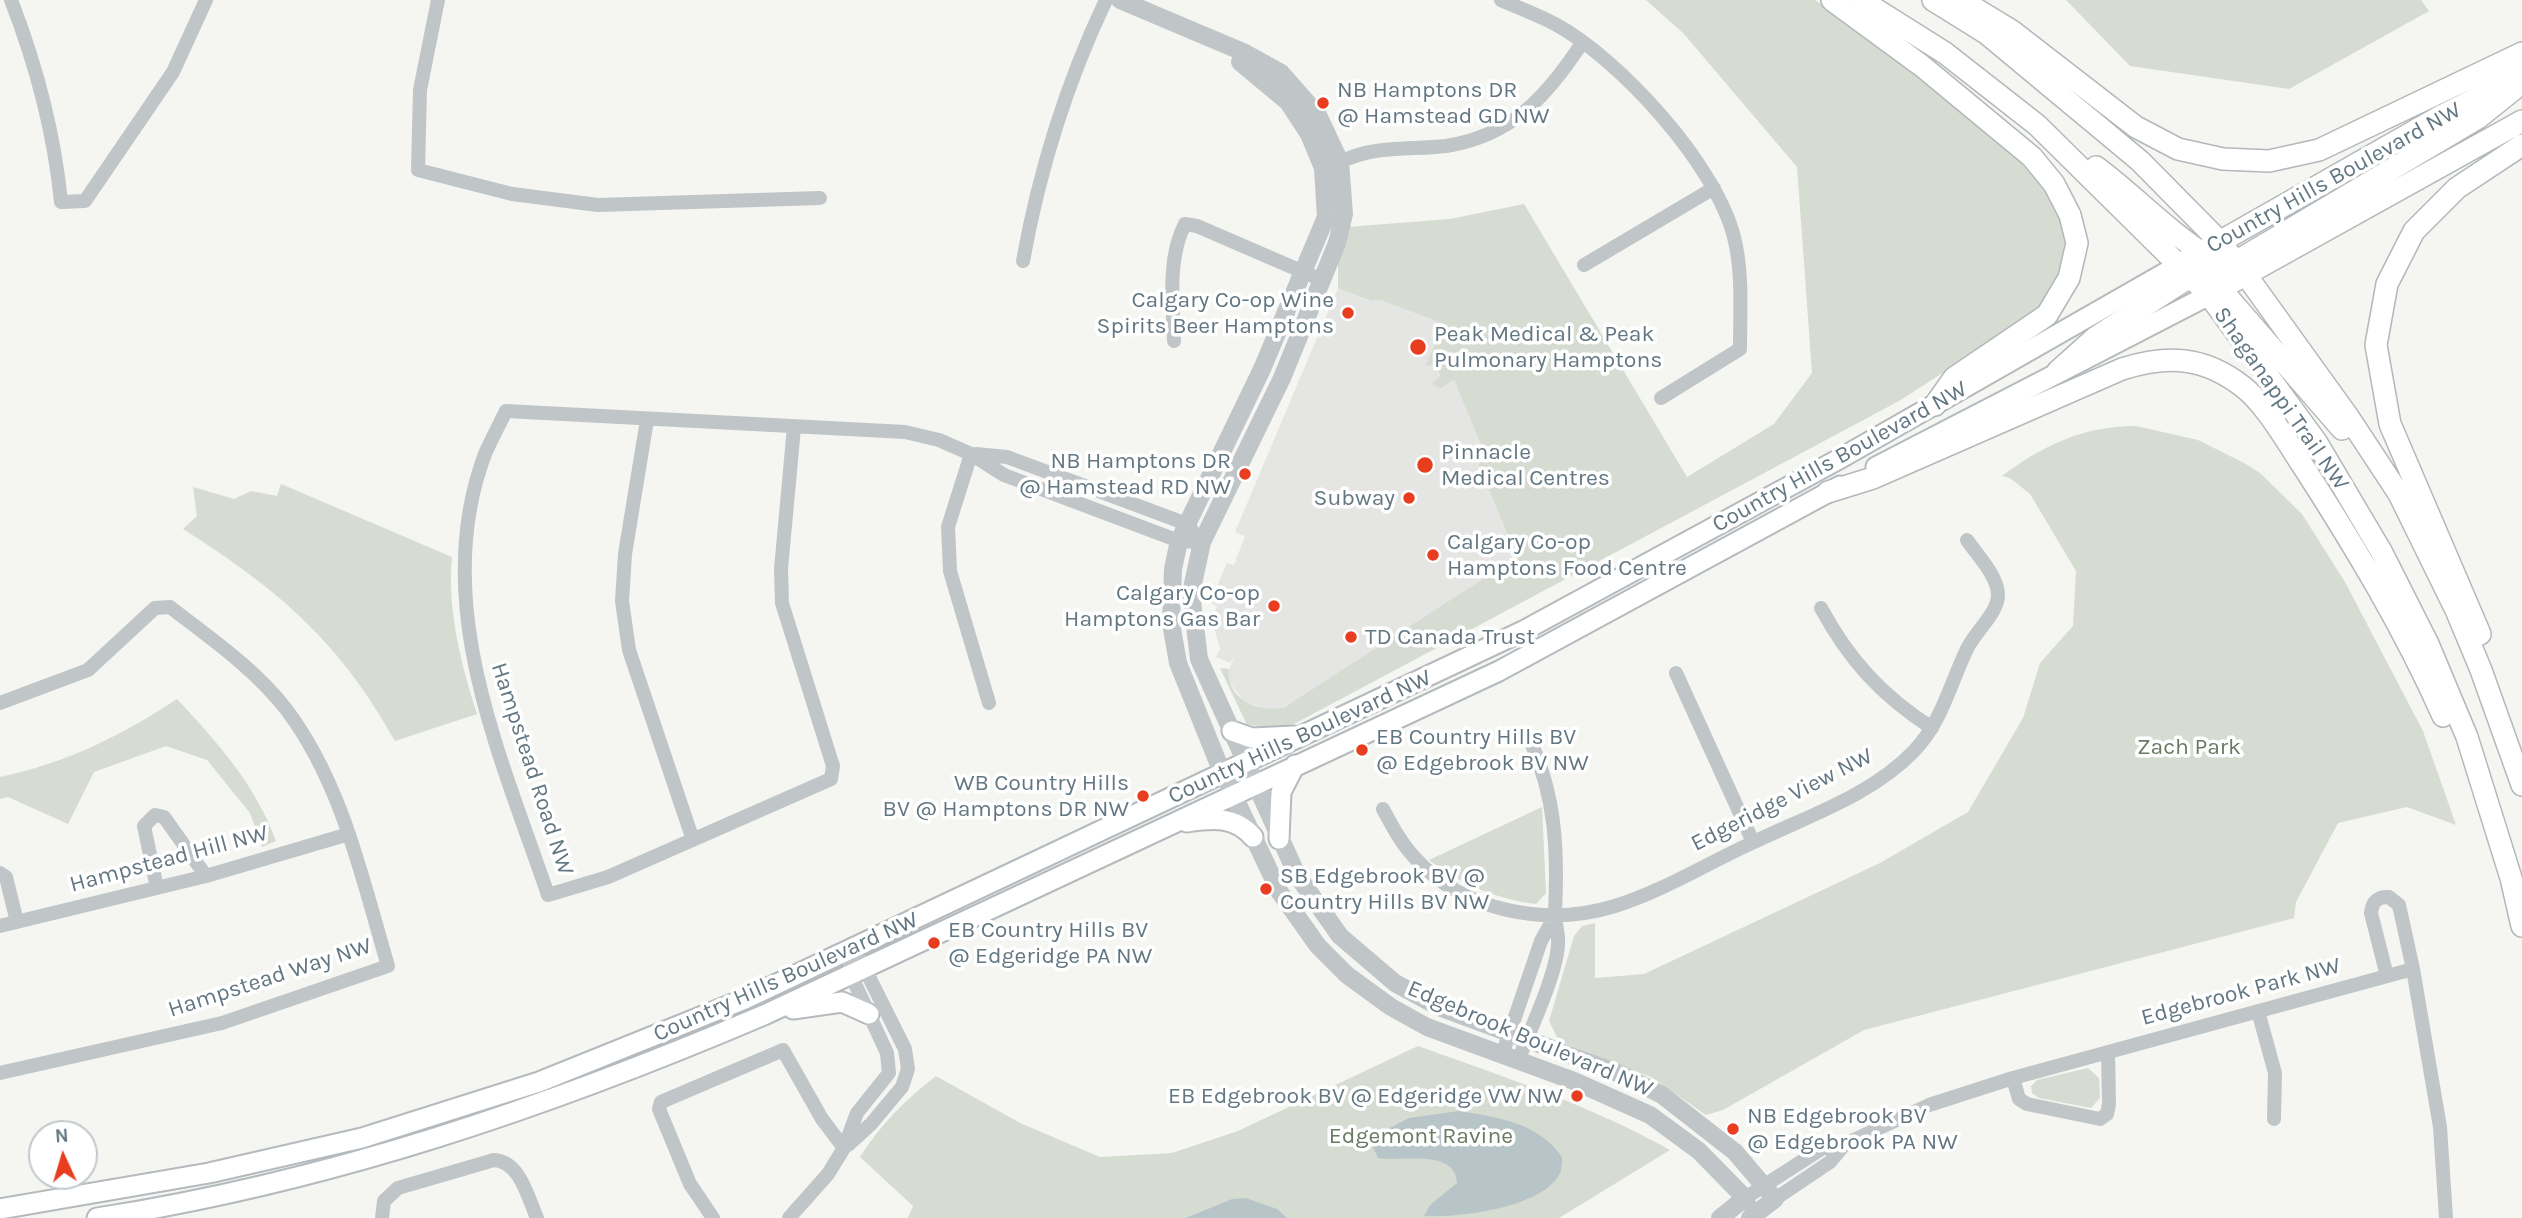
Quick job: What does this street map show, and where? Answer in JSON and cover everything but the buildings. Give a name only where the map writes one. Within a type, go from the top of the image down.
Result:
[{"type":"main road","points":[[1832,0],[1922,66],[2032,157],[2054,184],[2073,224],[2077,243],[2069,278],[2046,315],[1954,378],[1935,405]]},
{"type":"main road","points":[[1861,0],[1945,53],[2127,190],[2212,269],[2399,494],[2456,610],[2514,757],[2522,785]]},
{"type":"main road","name":"Shaganappi Trail NW","points":[[1933,0],[1986,33],[2140,161],[2212,269],[2381,551],[2428,643],[2467,737],[2522,926]]},
{"type":"main road","points":[[1961,0],[2012,32],[2136,127],[2178,149],[2222,159],[2269,161],[2319,150],[2522,53]]},
{"type":"main road","name":"Country Hills Boulevard NW","points":[[2212,269],[2443,115],[2522,75]]},
{"type":"main road","points":[[2058,371],[2096,337],[2478,118],[2522,82]]},
{"type":"main road","name":"Country Hills Boulevard NW","points":[[0,1209],[209,1173],[362,1138],[539,1082],[745,999],[1522,631],[1935,405],[2522,121]]},
{"type":"main road","points":[[2514,757],[2514,735],[2470,606],[2390,424],[2376,345],[2387,284],[2414,231],[2457,188],[2522,145]]},
{"type":"main road","points":[[1828,492],[1873,478],[2122,369],[2164,359],[2210,367],[2244,387],[2282,434],[2359,552],[2420,665],[2457,747],[2481,814],[2498,839]]},
{"type":"main road","name":"Country Hills Boulevard NW","points":[[97,1218],[244,1190],[446,1137],[598,1084],[764,1015],[1499,671],[1828,492],[2058,371]]},
{"type":"main road","points":[[1232,731],[1252,738],[1305,736]]},
{"type":"main road","points":[[1279,839],[1281,792],[1295,765]]},
{"type":"main road","points":[[1169,824],[1228,820],[1246,829],[1254,837]]},
{"type":"main road","points":[[764,1015],[842,1002],[869,1014]]},
{"type":"street","points":[[11,0],[39,81],[55,141],[61,202],[85,201],[173,72],[206,0]]},
{"type":"street","points":[[438,0],[420,90],[418,170],[512,194],[598,205],[820,198]]},
{"type":"street","points":[[1023,261],[1032,214],[1080,55],[1106,0]]},
{"type":"street","points":[[1120,0],[1202,37],[1256,73],[1288,102],[1331,165],[1370,152],[1449,145],[1496,131],[1534,106],[1557,81],[1582,43]]},
{"type":"street","points":[[1501,0],[1556,24],[1625,77],[1660,116],[1714,188],[1735,239],[1740,349],[1661,398]]},
{"type":"street","name":"Edgebrook Boulevard NW","points":[[1331,165],[1326,216],[1304,272],[1262,369],[1179,541],[1170,592],[1178,663],[1223,774],[1293,913],[1318,946],[1347,975],[1408,1017],[1574,1081],[1650,1115],[1755,1191],[1775,1199]]},
{"type":"street","name":"Edgebrook Boulevard NW","points":[[1331,165],[1344,214],[1337,243],[1282,378],[1202,542],[1191,593],[1192,622],[1199,659],[1279,839],[1316,905],[1340,936],[1368,962],[1429,1002],[1623,1075],[1662,1096],[1718,1137],[1755,1191],[1753,1216]]},
{"type":"street","points":[[1584,265],[1714,188]]},
{"type":"street","points":[[1174,341],[1172,288],[1178,238],[1185,224],[1197,226],[1322,279]]},
{"type":"street","name":"Hampstead Road NW","points":[[794,427],[781,569],[782,603],[833,766],[831,779],[608,877],[548,895],[487,712],[469,637],[466,588],[472,507],[485,456],[506,411],[905,432],[939,440],[971,454],[1004,475],[1179,541],[1202,542]]},
{"type":"street","points":[[647,420],[625,554],[622,601],[629,650],[693,841]]},
{"type":"street","points":[[971,454],[948,527],[950,571],[989,703]]},
{"type":"street","name":"Hampstead Road NW","points":[[971,454],[1007,457],[1187,524],[1202,542]]},
{"type":"street","name":"Edgeridge View NW","points":[[1382,809],[1415,858],[1446,884],[1498,908],[1555,916],[1582,914],[1617,905],[1873,783],[1901,764],[1943,710],[1967,648],[1998,598],[1995,582],[1968,540]]},
{"type":"street","name":"Hampstead Way NW","points":[[0,703],[88,670],[155,608],[170,607],[236,657],[285,709],[323,770],[349,834],[388,966],[222,1023],[0,1073]]},
{"type":"street","points":[[1821,608],[1844,647],[1867,677],[1904,710],[1932,727]]},
{"type":"street","points":[[1676,673],[1754,842]]},
{"type":"street","points":[[1510,1058],[1558,945],[1555,916],[1559,873],[1554,819],[1545,777],[1530,740]]},
{"type":"street","points":[[157,888],[144,827],[155,815],[164,817],[206,876]]},
{"type":"street","name":"Hampstead Hill NW","points":[[0,926],[206,876],[349,834]]},
{"type":"street","points":[[0,873],[6,877],[17,922]]},
{"type":"street","points":[[2387,976],[2371,913],[2373,904],[2380,898],[2389,897],[2399,905],[2413,969],[2440,1127],[2446,1218]]},
{"type":"street","points":[[789,1218],[815,1191],[844,1148],[858,1113],[886,1079],[890,1069],[887,1053],[869,1014],[850,950]]},
{"type":"street","name":"Edgebrook Park NW","points":[[1755,1191],[1821,1149],[1845,1144],[1929,1105],[2013,1078],[2413,969]]},
{"type":"street","points":[[844,1148],[872,1124],[902,1087],[908,1069],[905,1049],[858,970]]},
{"type":"street","points":[[2258,1011],[2275,1073],[2274,1119]]},
{"type":"street","points":[[713,1218],[690,1184],[659,1109],[661,1102],[782,1050],[822,1119],[844,1148]]},
{"type":"street","points":[[2013,1078],[2019,1099],[2027,1104],[2100,1119],[2107,1114],[2109,1104],[2108,1052]]},
{"type":"street","name":"Edgebrook Park NW","points":[[1775,1199],[1830,1162],[1845,1144]]},
{"type":"street","points":[[382,1218],[384,1201],[393,1191],[494,1160],[506,1163],[516,1172],[537,1218]]},
{"type":"street","points":[[1720,1218],[1755,1191]]},
{"type":"street","points":[[1753,1216],[1775,1199]]},
{"type":"shaded area","points":[[1338,288],[1370,301],[1380,300],[1444,324],[1425,366],[1435,365],[1443,387],[1454,380],[1488,460],[1478,464],[1517,557],[1295,703],[1277,709],[1265,709],[1244,701],[1229,682],[1229,669],[1235,655],[1230,663],[1216,657],[1220,649],[1212,620],[1217,606],[1210,602],[1227,563],[1234,565],[1245,536],[1235,532]]},
{"type":"shaded area","points":[[1459,1111],[1502,1119],[1542,1136],[1562,1157],[1560,1173],[1551,1185],[1519,1203],[1477,1213],[1424,1216],[1430,1205],[1457,1183],[1454,1172],[1438,1161],[1378,1158],[1372,1145],[1374,1136],[1409,1118]]},
{"type":"shaded area","points":[[1246,1198],[1277,1209],[1287,1218],[1186,1218],[1232,1199]]},
{"type":"green space","points":[[1646,0],[1815,0],[1881,45],[2019,159],[2050,192],[2067,240],[2059,280],[2045,301],[2022,322],[1899,401],[1296,723],[1284,728],[1247,725],[1220,668],[1229,669],[1229,680],[1233,689],[1246,702],[1265,708],[1285,707],[1517,557],[1478,464],[1487,459],[1454,380],[1441,388],[1432,384],[1440,376],[1435,365],[1425,366],[1444,324],[1380,300],[1371,301],[1338,288],[1338,263],[1347,227],[1450,219],[1524,204],[1687,477],[1774,424],[1812,373],[1797,167],[1684,34]]},
{"type":"green space","points":[[2066,0],[2421,0],[2429,11],[2289,89],[2130,66]]},
{"type":"green space","name":"Zach Park","points":[[2136,426],[2198,440],[2246,464],[2260,473],[2302,514],[2345,582],[2423,731],[2456,825],[2407,807],[2338,823],[2296,902],[2294,918],[1864,1030],[1723,1110],[1706,1115],[1651,1077],[1559,1041],[1549,1021],[1574,936],[1582,926],[1595,923],[1595,978],[1644,974],[1880,863],[1968,812],[2023,718],[2040,663],[2073,626],[2076,571],[2030,494],[2010,478],[2002,476],[2033,455],[2065,439],[2099,429]]},
{"type":"green space","points":[[281,484],[452,557],[453,617],[477,714],[395,741],[352,674],[304,620],[249,574],[183,529],[197,516],[193,487],[234,499],[251,491],[277,496]]},
{"type":"green space","points":[[177,699],[234,765],[257,801],[276,841],[262,847],[250,813],[207,760],[166,746],[94,772],[68,824],[8,797],[0,799],[0,777],[48,764],[92,747]]},
{"type":"green space","points":[[1542,807],[1546,893],[1536,904],[1480,889],[1429,860]]},
{"type":"green space","name":"Edgemont Ravine","points":[[1418,1046],[1578,1105],[1670,1150],[1559,1218],[908,1218],[913,1206],[860,1157],[894,1113],[936,1076],[1020,1123],[1100,1157],[1172,1153],[1238,1131]]},
{"type":"green space","points":[[2088,1068],[2099,1078],[2100,1098],[2091,1108],[2039,1098],[2032,1093],[2031,1086],[2037,1080]]},
{"type":"place","name":"NB Hamptons DR @ Hamstead GD NW","points":[[1323,103]]},
{"type":"place","name":"Calgary Co-op Wine Spirits Beer Hamptons","points":[[1348,313]]},
{"type":"place","name":"Peak Medical & Peak Pulmonary Hamptons","points":[[1418,347]]},
{"type":"place","name":"Pinnacle Medical Centres","points":[[1425,465]]},
{"type":"place","name":"NB Hamptons DR @ Hamstead RD NW","points":[[1245,474]]},
{"type":"place","name":"Subway","points":[[1409,498]]},
{"type":"place","name":"Calgary Co-op Hamptons Food Centre","points":[[1433,555]]},
{"type":"place","name":"Calgary Co-op Hamptons Gas Bar","points":[[1274,606]]},
{"type":"place","name":"TD Canada Trust","points":[[1351,637]]},
{"type":"place","name":"EB Country Hills BV @ Edgebrook BV NW","points":[[1362,750]]},
{"type":"place","name":"WB Country Hills BV @ Hamptons DR NW","points":[[1143,796]]},
{"type":"place","name":"SB Edgebrook BV @ Country Hills BV NW","points":[[1266,889]]},
{"type":"place","name":"EB Country Hills BV @ Edgeridge PA NW","points":[[934,943]]},
{"type":"place","name":"EB Edgebrook BV @ Edgeridge VW NW","points":[[1577,1096]]},
{"type":"place","name":"NB Edgebrook BV @ Edgebrook PA NW","points":[[1733,1129]]}]
